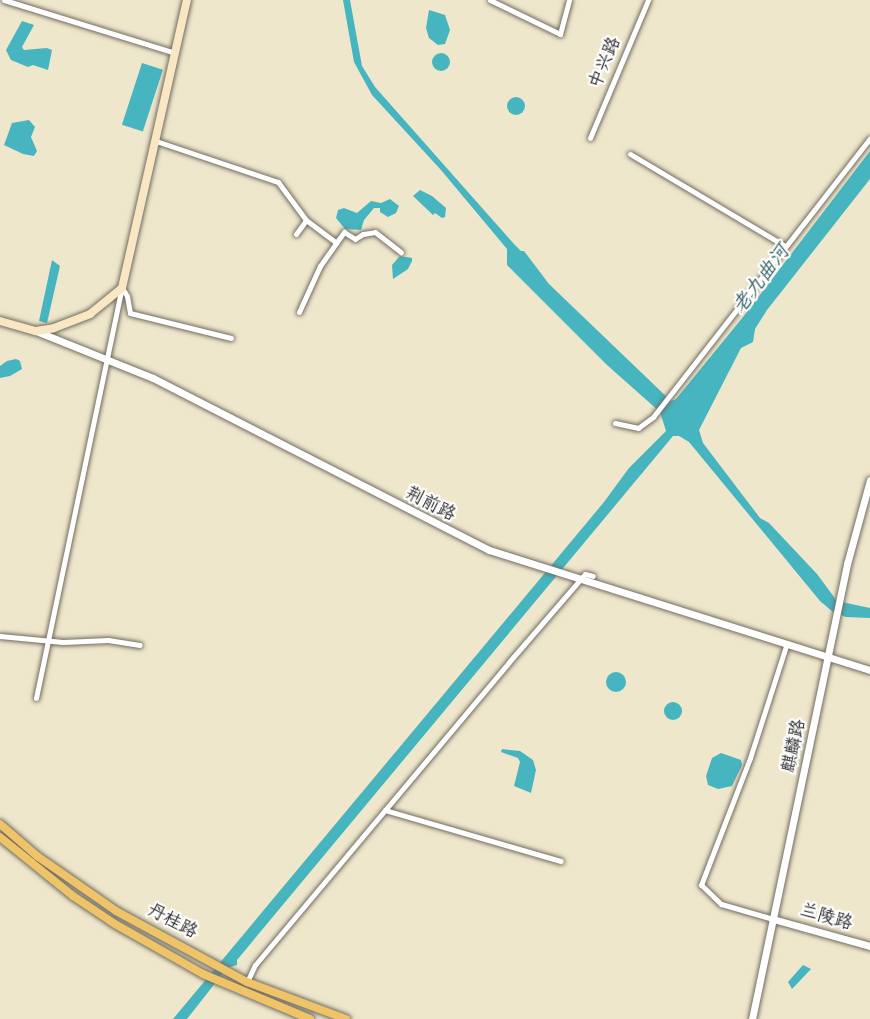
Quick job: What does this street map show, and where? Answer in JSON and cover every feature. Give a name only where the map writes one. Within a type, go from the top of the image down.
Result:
[{"type":"main road","points":[[0,321],[36,331],[54,328],[90,314],[122,288],[187,0]]},
{"type":"main road","name":"丹桂路","points":[[0,824],[37,856],[116,911],[237,974],[247,982],[346,1019]]},
{"type":"main road","name":"丹桂路","points":[[0,837],[73,896],[115,924],[204,974],[310,1019]]},
{"type":"street","points":[[4,0],[175,53]]},
{"type":"street","points":[[490,0],[560,34],[569,0]]},
{"type":"street","name":"中兴路","points":[[590,138],[648,0]]},
{"type":"street","points":[[615,423],[619,426],[638,428],[657,412],[870,138]]},
{"type":"street","points":[[156,141],[278,182],[306,220],[336,243]]},
{"type":"street","points":[[630,154],[785,246]]},
{"type":"street","points":[[296,234],[306,220]]},
{"type":"street","points":[[299,312],[317,272],[344,232],[355,239],[363,234],[375,232],[401,252]]},
{"type":"street","points":[[122,288],[127,296],[130,313],[231,338]]},
{"type":"street","points":[[36,698],[122,288]]},
{"type":"street","name":"荆前路","points":[[36,331],[153,378],[466,541],[513,559],[870,670]]},
{"type":"street","name":"麒麟路","points":[[752,1019],[838,619],[847,564],[870,480]]},
{"type":"street","points":[[247,982],[255,965],[580,579],[585,574],[593,576]]},
{"type":"street","points":[[0,636],[63,642],[108,640],[140,645]]},
{"type":"street","points":[[773,919],[721,904],[701,885],[750,758],[786,646]]},
{"type":"street","points":[[386,810],[561,861]]},
{"type":"street","name":"兰陵路","points":[[773,919],[870,946]]},
{"type":"water","points":[[343,0],[350,0],[362,66],[375,87],[514,244],[524,251],[549,284],[671,401],[676,399],[743,317],[870,151],[870,179],[767,310],[755,329],[753,342],[741,348],[699,430],[703,443],[760,518],[769,523],[817,574],[837,601],[870,608],[870,618],[846,617],[833,612],[820,601],[689,442],[679,436],[673,436],[237,960],[237,965],[227,968],[187,1019],[173,1019],[604,502],[629,468],[666,431],[660,412],[607,365],[507,265],[507,249],[441,170],[372,95],[354,62]]},
{"type":"water","points":[[429,10],[445,15],[450,30],[445,44],[438,45],[429,38],[426,28]]},
{"type":"water","points":[[22,21],[34,25],[22,47],[24,50],[47,48],[52,50],[48,70],[33,65],[28,67],[11,60],[6,50]]},
{"type":"water","points":[[437,53],[445,53],[450,58],[448,69],[437,71],[432,66],[432,58]]},
{"type":"water","points":[[142,63],[163,70],[143,132],[122,125]]},
{"type":"water","points":[[512,97],[520,97],[525,102],[523,113],[512,115],[507,110],[507,102]]},
{"type":"water","points":[[29,120],[35,127],[31,137],[37,151],[34,156],[23,154],[4,145],[12,123]]},
{"type":"water","points":[[420,190],[432,196],[446,208],[445,217],[442,218],[435,213],[433,215],[413,196]]},
{"type":"water","points":[[390,199],[399,206],[396,213],[388,217],[380,212],[380,208],[374,208],[364,220],[361,230],[345,229],[336,218],[338,210],[344,208],[357,213],[371,201],[381,203]]},
{"type":"water","points":[[400,256],[412,258],[412,261],[408,269],[393,279],[392,265]]},
{"type":"water","points":[[52,260],[60,266],[47,323],[39,321]]},
{"type":"water","points":[[16,359],[20,361],[22,369],[10,376],[0,378],[0,366]]},
{"type":"water","points":[[616,672],[623,675],[626,682],[623,689],[616,692],[609,689],[606,682],[609,675]]},
{"type":"water","points":[[673,702],[679,705],[682,711],[679,717],[673,720],[667,717],[664,711],[667,705]]},
{"type":"water","points":[[502,749],[520,751],[533,760],[536,770],[531,793],[514,786],[520,762],[518,758],[501,752]]},
{"type":"water","points":[[721,753],[741,760],[742,765],[732,786],[718,789],[708,785],[706,776],[712,758]]},
{"type":"water","points":[[803,965],[811,969],[792,989],[788,982]]},
{"type":"water label","name":"老九曲河","points":[[762,280]]}]
